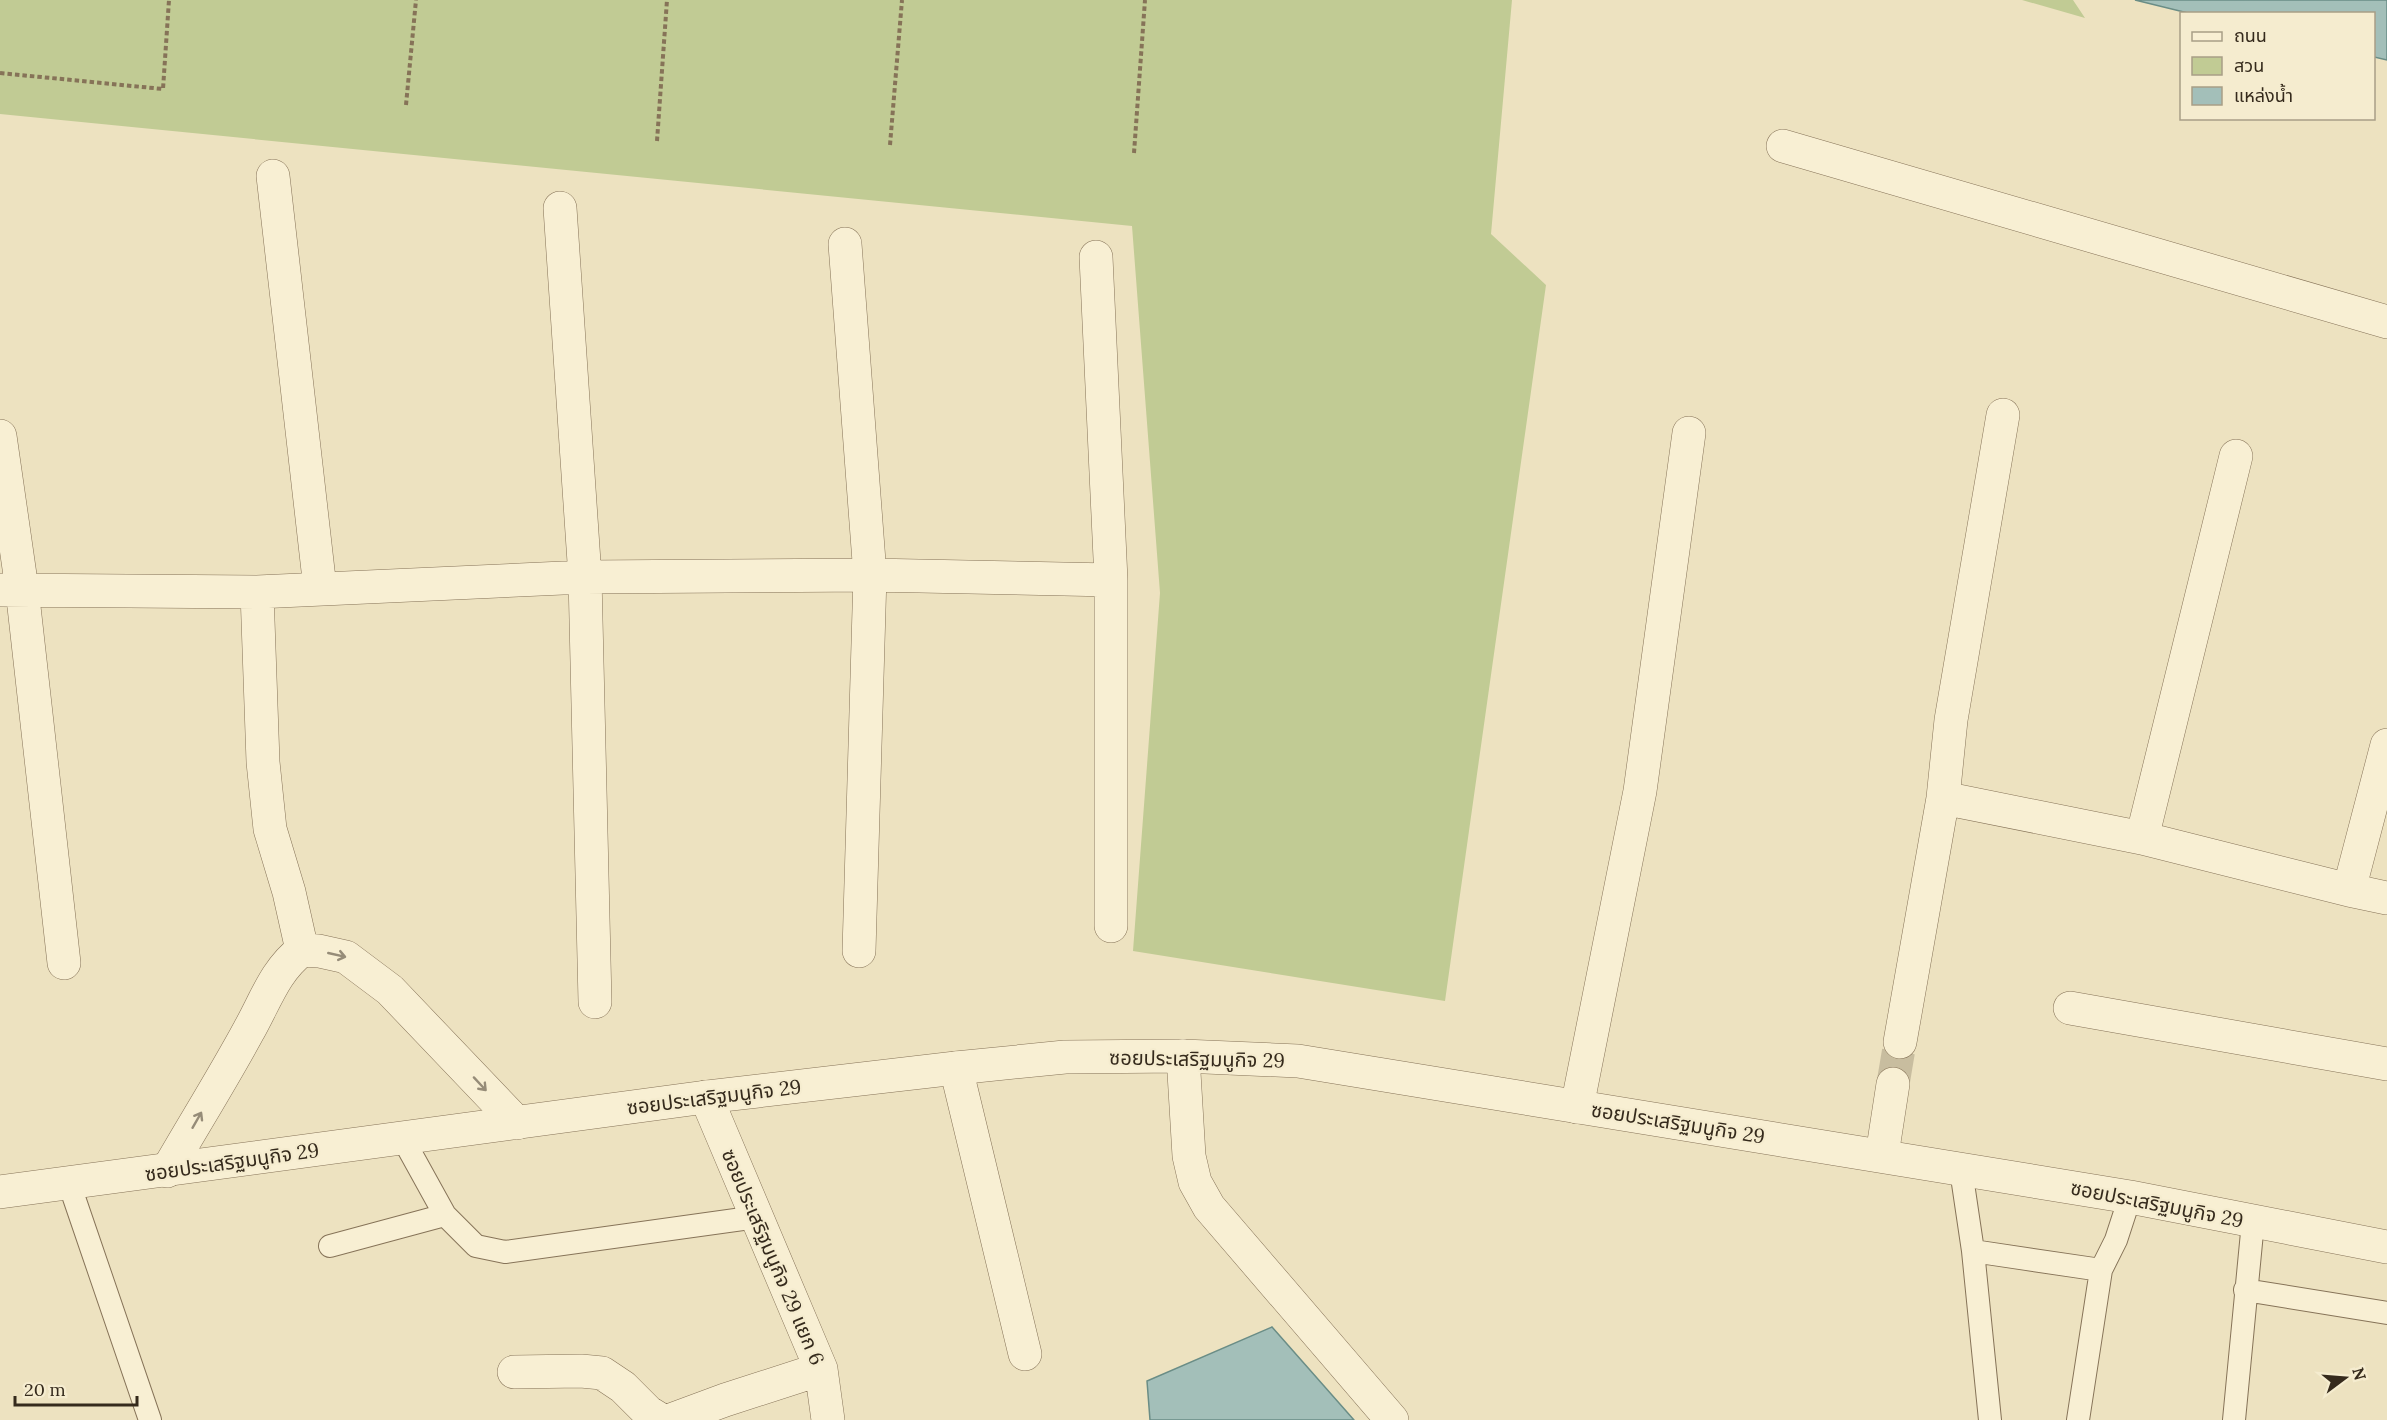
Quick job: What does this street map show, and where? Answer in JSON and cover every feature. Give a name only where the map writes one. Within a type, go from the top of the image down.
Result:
[{"type":"street","points":[[1783,146],[2387,322]]},
{"type":"street","points":[[273,176],[320,588]]},
{"type":"street","points":[[560,208],[585,577],[595,1002]]},
{"type":"street","points":[[845,244],[870,575],[859,951]]},
{"type":"street","points":[[1096,257],[1111,580],[1112,926]]},
{"type":"street","points":[[1900,1042],[1943,798],[1951,720],[2003,415]]},
{"type":"street","points":[[1576,1107],[1640,791],[1689,433]]},
{"type":"street","points":[[0,436],[11,590],[64,963]]},
{"type":"street","points":[[2142,838],[2236,456]]},
{"type":"street","points":[[11,590],[257,592],[585,577],[870,575],[1111,580]]},
{"type":"street","points":[[257,592],[263,762],[270,829],[289,892],[302,950]]},
{"type":"street","points":[[2349,890],[2387,745]]},
{"type":"street","points":[[1943,798],[2142,838],[2387,898]]},
{"type":"street","points":[[167,1171],[249,1030],[273,984],[288,961],[302,950],[320,951],[346,957],[390,990],[517,1124]]},
{"type":"street","points":[[2070,1008],[2387,1064]]},
{"type":"street","points":[[1183,1056],[1189,1156],[1195,1182],[1209,1207],[1392,1420]]},
{"type":"street","name":"ซอยประเสริฐมนูกิจ 29","points":[[0,1192],[706,1097],[956,1068],[1065,1057],[1183,1056],[1298,1061],[2130,1197],[2387,1247]]},
{"type":"street","points":[[956,1068],[1025,1354]]},
{"type":"street","points":[[1881,1155],[1893,1084]]},
{"type":"street","name":"ซอยประเสริฐมนูกิจ 29 แยก 6","points":[[706,1097],[821,1369],[828,1420]]},
{"type":"street","points":[[671,1420],[821,1369]]},
{"type":"street","points":[[513,1372],[602,1373],[623,1387],[648,1412],[661,1420]]},
{"type":"lane","points":[[404,1139],[445,1215],[476,1246],[505,1252],[757,1217]]},
{"type":"lane","points":[[1961,1170],[1973,1251],[1990,1420]]},
{"type":"lane","points":[[69,1183],[150,1420]]},
{"type":"lane","points":[[2078,1420],[2101,1270],[2116,1240],[2130,1197]]},
{"type":"lane","points":[[330,1246],[445,1215]]},
{"type":"lane","points":[[2234,1420],[2253,1222]]},
{"type":"lane","points":[[1973,1251],[2101,1270]]},
{"type":"lane","points":[[2246,1290],[2387,1313]]},
{"type":"path","points":[[0,73],[163,89],[169,0]]},
{"type":"path","points":[[406,105],[416,0]]},
{"type":"path","points":[[657,141],[667,0]]},
{"type":"path","points":[[890,145],[902,0]]},
{"type":"path","points":[[1134,153],[1145,0]]},
{"type":"green space","points":[[0,0],[1512,0],[1491,234],[1546,285],[1445,1001],[1133,951],[1160,593],[1132,226],[0,114]]},
{"type":"green space","points":[[2022,0],[2073,0],[2085,18]]},
{"type":"water","points":[[2135,0],[2387,0],[2387,60],[2375,57],[2375,12],[2184,12]]},
{"type":"water","points":[[1272,1327],[1354,1420],[1150,1420],[1147,1381]]},
{"type":"tunnel","points":[[1893,1084],[1900,1042]]}]
